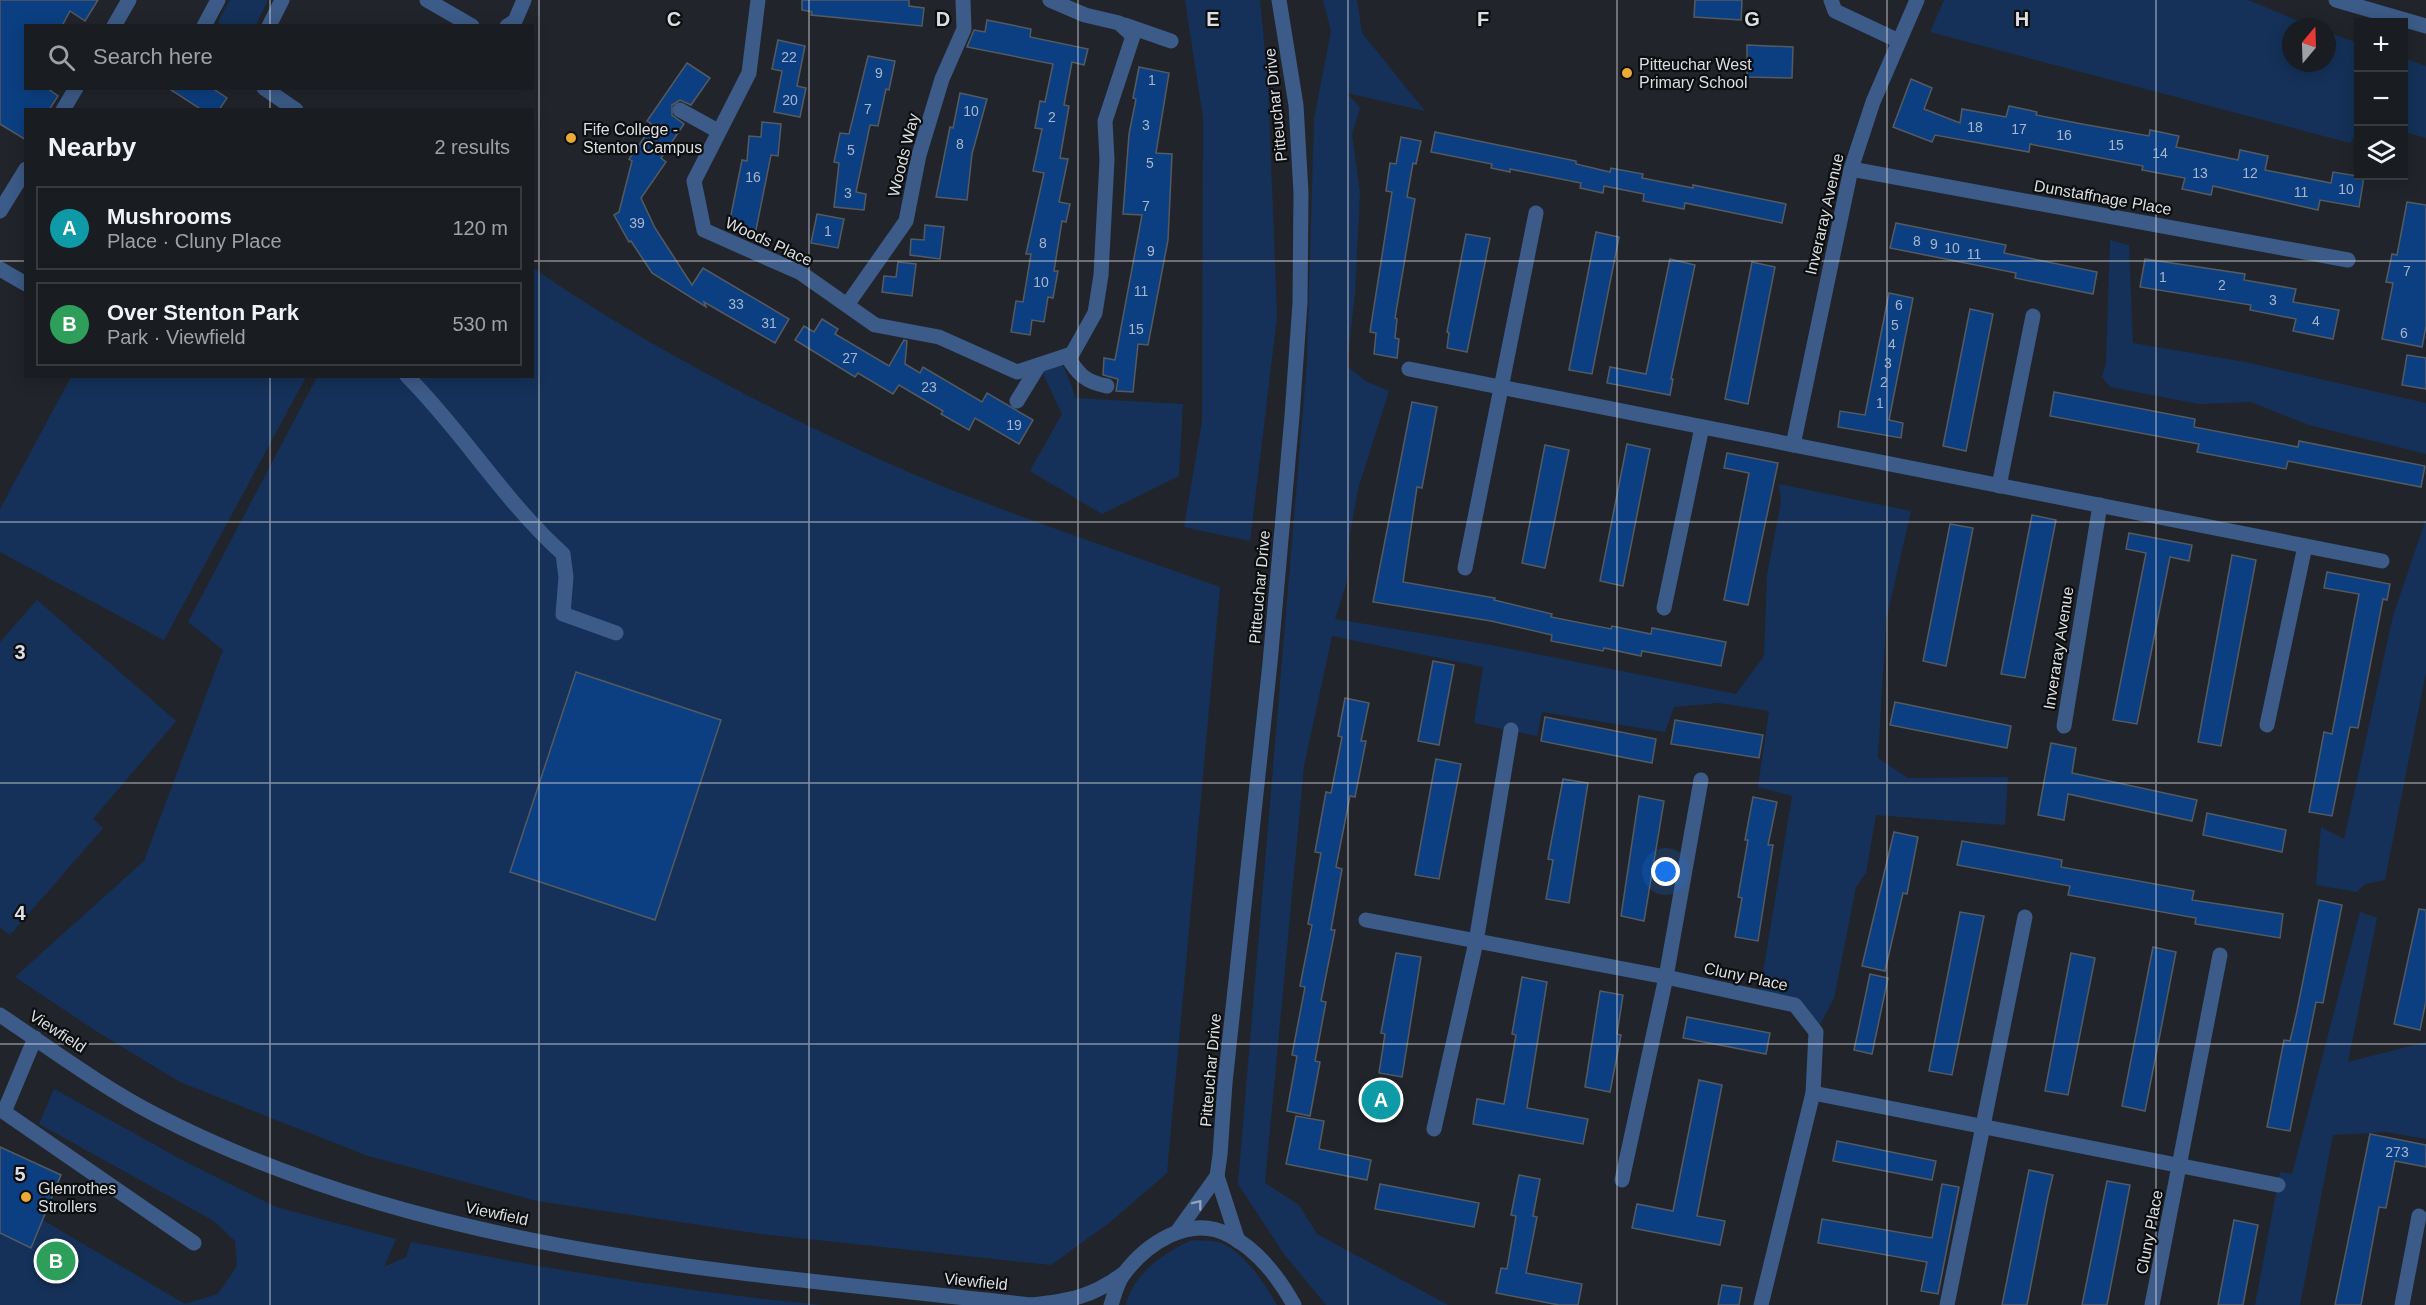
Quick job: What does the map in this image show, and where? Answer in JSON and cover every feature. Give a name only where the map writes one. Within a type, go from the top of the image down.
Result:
[{"type":"street","points":[[115,24],[129,0]]},
{"type":"street","points":[[205,24],[218,0]]},
{"type":"street","points":[[270,24],[282,0]]},
{"type":"street","points":[[428,0],[469,24]]},
{"type":"street","points":[[510,24],[515,21],[524,0]]},
{"type":"street","name":"Woods Place","points":[[758,0],[748,73],[694,182],[704,230],[801,273],[875,325],[939,337],[1017,372],[1067,356]]},
{"type":"street","name":"Woods Way","points":[[847,305],[906,221],[919,155],[935,101],[964,29],[963,0]]},
{"type":"street","points":[[1050,0],[1085,15],[1172,40]]},
{"type":"street","name":"Pitteuchar Drive","points":[[1238,1241],[1217,1176],[1270,663],[1300,303],[1302,238],[1296,105],[1279,0]]},
{"type":"street","points":[[1831,0],[1835,10],[1899,41]]},
{"type":"street","name":"Inveraray Avenue","points":[[1792,445],[1851,169],[1872,102],[1917,0]]},
{"type":"street","points":[[2336,0],[2426,26]]},
{"type":"street","points":[[1107,386],[1088,382],[1076,371],[1067,356],[1072,354],[1095,313],[1101,275],[1107,160],[1106,121],[1133,36],[1119,23]]},
{"type":"street","points":[[64,108],[75,90]]},
{"type":"street","points":[[267,90],[293,108]]},
{"type":"street","points":[[680,110],[718,130]]},
{"type":"street","name":"Dunstaffnage Place","points":[[1851,169],[2348,260]]},
{"type":"street","points":[[0,211],[24,172]]},
{"type":"street","points":[[1465,568],[1536,213]]},
{"type":"street","points":[[0,269],[24,283]]},
{"type":"street","points":[[1999,486],[2033,316]]},
{"type":"street","points":[[1017,401],[1039,365]]},
{"type":"street","points":[[1409,369],[2382,561]]},
{"type":"street","points":[[409,378],[430,400],[530,525],[563,554],[566,577],[563,614],[616,633]]},
{"type":"street","points":[[1664,608],[1702,427]]},
{"type":"street","name":"Inveraray Avenue","points":[[2064,726],[2100,506]]},
{"type":"street","points":[[2267,725],[2305,546]]},
{"type":"street","points":[[1434,1130],[1476,942],[1511,730]]},
{"type":"street","points":[[1622,1180],[1666,977],[1701,780]]},
{"type":"street","points":[[1947,1305],[2025,917]]},
{"type":"street","name":"Cluny Place","points":[[1366,920],[1666,977],[1795,1005],[1816,1032],[1813,1093],[1761,1305]]},
{"type":"street","name":"Cluny Place","points":[[2152,1305],[2181,1166],[2220,955]]},
{"type":"street","name":"Viewfield","points":[[0,1015],[155,1114],[310,1180],[399,1208],[500,1234],[765,1277],[1031,1305],[1071,1301],[1101,1290],[1125,1273]]},
{"type":"street","points":[[35,1038],[4,1112],[194,1243]]},
{"type":"street","points":[[1813,1093],[2277,1185]]},
{"type":"street","name":"Pitteuchar Drive","points":[[1177,1232],[1217,1176]]},
{"type":"street","points":[[2402,1305],[2419,1216]]},
{"type":"street","points":[[1111,1305],[1125,1273],[1142,1254],[1177,1232],[1188,1228],[1228,1234],[1238,1241],[1257,1255],[1294,1305]]},
{"type":"shaded area","points":[[230,0],[268,0],[256,24],[219,24]]},
{"type":"shaded area","points":[[1185,0],[1260,0],[1268,83],[1277,317],[1250,541],[1184,527],[1202,422],[1203,118]]},
{"type":"shaded area","points":[[1323,0],[1357,0],[1362,33],[1425,111],[1347,93],[1360,108],[1352,134],[1360,193],[1355,293],[1347,366],[1367,382],[1389,391],[1358,489],[1350,534],[1347,581],[1335,619],[1491,645],[1736,694],[1764,656],[1767,575],[1781,502],[1779,484],[1911,511],[1886,621],[1878,758],[1908,778],[2008,777],[2005,825],[1876,815],[1866,873],[1856,887],[1834,998],[1816,1032],[1795,1005],[1759,997],[1792,796],[1758,787],[1769,711],[1719,703],[1674,707],[1665,732],[1542,712],[1537,736],[1474,723],[1483,667],[1332,636],[1304,766],[1265,1183],[1299,1205],[1317,1234],[1448,1305],[1326,1305],[1284,1254],[1238,1184],[1307,363],[1314,119],[1331,31]]},
{"type":"shaded area","points":[[1944,0],[2248,0],[2291,18],[2282,18],[2282,72],[2336,72],[2336,35],[2354,42],[2354,137],[2350,143],[1930,32]]},
{"type":"shaded area","points":[[2408,59],[2426,66],[2426,138],[2408,133]]},
{"type":"shaded area","points":[[2110,240],[2129,245],[2133,343],[2245,362],[2426,403],[2426,454],[2309,425],[2251,402],[2199,404],[2110,387],[2102,377],[2106,363]]},
{"type":"shaded area","points":[[534,269],[616,322],[702,372],[881,460],[1049,527],[1220,587],[1167,1173],[1109,1223],[1051,1265],[761,1234],[537,1201],[368,1156],[180,1082],[96,1031],[15,977],[144,861],[223,650],[188,622],[316,378],[534,378]]},
{"type":"shaded area","points":[[1060,358],[1076,398],[1183,404],[1179,476],[1102,514],[1030,471],[1062,414],[1039,365]]},
{"type":"shaded area","points":[[70,378],[305,378],[164,640],[0,552],[0,509]]},
{"type":"shaded area","points":[[2426,519],[2426,672],[2385,880],[2365,884],[2357,892],[2316,885],[2321,827],[2344,839],[2393,616]]},
{"type":"shaded area","points":[[37,600],[176,721],[93,819],[103,828],[10,935],[0,927],[0,642]]},
{"type":"shaded area","points":[[2360,912],[2377,918],[2348,1062],[2426,1042],[2426,1139],[2386,1132],[2333,1135],[2300,1305],[2255,1305],[2280,1172],[2292,1174]]},
{"type":"shaded area","points":[[54,1089],[182,1160],[276,1207],[396,1239],[384,1267],[406,1257],[411,1242],[616,1279],[823,1305],[0,1305],[0,1233],[30,1248],[41,1219],[185,1304],[218,1294],[237,1266],[235,1241],[214,1221],[39,1124]]},
{"type":"shaded area","points":[[1192,1240],[1221,1243],[1238,1254],[1260,1278],[1277,1305],[1126,1305],[1136,1283],[1151,1265]]},
{"type":"building","points":[[0,0],[98,0],[85,21],[70,11],[63,24],[24,24],[24,90],[50,90],[58,96],[50,108],[24,108],[24,139],[0,124]]},
{"type":"building","points":[[802,0],[909,0],[909,6],[924,8],[922,26],[811,15],[812,12],[802,10]]},
{"type":"building","points":[[1695,0],[1742,0],[1741,20],[1694,17]]},
{"type":"building","points":[[987,20],[1031,29],[1030,37],[1088,49],[1084,65],[1072,62],[1064,105],[1069,106],[1060,158],[1068,159],[1059,202],[1070,204],[1066,222],[1062,221],[1054,271],[1058,271],[1053,298],[1048,297],[1044,322],[1032,320],[1030,335],[1011,332],[1016,301],[1023,302],[1031,254],[1026,254],[1044,173],[1033,171],[1042,129],[1035,128],[1040,101],[1045,102],[1053,64],[967,47],[974,30],[985,32]]},
{"type":"building","points":[[778,40],[805,46],[797,86],[806,88],[800,117],[774,112],[782,71],[772,69]]},
{"type":"building","points":[[1747,45],[1793,47],[1792,78],[1747,77]]},
{"type":"building","points":[[868,56],[895,61],[878,126],[870,125],[856,192],[866,194],[864,210],[834,207],[839,163],[834,162],[840,133],[849,134]]},
{"type":"building","points":[[687,63],[710,78],[691,105],[680,100],[672,105],[672,115],[684,124],[661,158],[666,162],[641,198],[655,228],[692,285],[703,268],[789,319],[775,343],[704,302],[706,307],[652,273],[631,241],[629,242],[614,215],[619,212],[632,161],[629,159],[653,125],[647,121]]},
{"type":"building","points":[[1139,67],[1169,73],[1156,153],[1172,154],[1168,240],[1148,345],[1138,344],[1133,392],[1116,391],[1118,379],[1103,375],[1104,358],[1115,360],[1142,215],[1123,214],[1129,134]]},
{"type":"building","points":[[1911,79],[1932,88],[1924,109],[1960,123],[1962,109],[2006,117],[2009,106],[2037,112],[2036,115],[2149,136],[2150,130],[2179,136],[2176,147],[2238,160],[2240,150],[2268,156],[2265,170],[2331,183],[2333,172],[2354,175],[2354,180],[2364,180],[2359,207],[2320,200],[2318,210],[2213,186],[2211,195],[2182,189],[2185,178],[2142,170],[2143,166],[2030,144],[2029,152],[1935,135],[1932,142],[1893,127]]},
{"type":"building","points":[[171,90],[215,90],[227,98],[220,108],[199,108]]},
{"type":"building","points":[[960,93],[987,99],[972,154],[967,200],[936,197],[950,127],[953,128]]},
{"type":"building","points":[[762,122],[781,124],[778,156],[771,155],[756,230],[729,225],[742,160],[747,161],[749,136],[761,137]]},
{"type":"building","points":[[1435,132],[1576,161],[1576,164],[1610,172],[1611,168],[1643,174],[1642,178],[1693,188],[1693,185],[1786,204],[1782,223],[1685,203],[1684,209],[1643,201],[1644,194],[1604,186],[1603,193],[1580,188],[1581,183],[1510,169],[1510,172],[1491,168],[1492,164],[1431,152]]},
{"type":"building","points":[[1401,137],[1421,141],[1416,164],[1413,163],[1407,197],[1415,199],[1395,318],[1397,319],[1395,338],[1399,339],[1397,358],[1374,354],[1376,333],[1370,332],[1392,192],[1386,191],[1390,163],[1396,164]]},
{"type":"building","points":[[2407,202],[2426,205],[2426,326],[2422,347],[2382,339],[2393,283],[2386,282],[2392,254],[2397,255]]},
{"type":"building","points":[[817,214],[844,219],[838,248],[811,243]]},
{"type":"building","points":[[1896,223],[2006,245],[2004,253],[2097,272],[2093,294],[2015,278],[2016,273],[1890,248]]},
{"type":"building","points":[[925,225],[944,227],[940,259],[910,255],[911,239],[924,240]]},
{"type":"building","points":[[1596,232],[1619,237],[1592,374],[1569,370]]},
{"type":"building","points":[[1466,234],[1490,238],[1467,352],[1447,348],[1449,333],[1447,332]]},
{"type":"building","points":[[1670,259],[1695,265],[1671,379],[1673,379],[1670,395],[1607,383],[1610,367],[1646,374]]},
{"type":"building","points":[[2145,259],[2245,274],[2244,280],[2296,289],[2293,302],[2339,310],[2333,339],[2293,331],[2296,319],[2250,310],[2251,305],[2140,287]]},
{"type":"building","points":[[898,262],[916,264],[912,296],[882,292],[884,276],[896,277]]},
{"type":"building","points":[[1752,262],[1775,267],[1748,404],[1725,399]]},
{"type":"building","points":[[1889,293],[1913,298],[1889,420],[1903,423],[1901,438],[1838,427],[1840,411],[1865,415]]},
{"type":"building","points":[[1970,309],[1993,314],[1966,451],[1943,446]]},
{"type":"building","points":[[822,319],[838,329],[835,334],[889,366],[904,340],[907,341],[905,364],[920,373],[923,367],[982,402],[987,393],[1033,420],[1019,444],[975,418],[969,430],[941,414],[943,411],[899,385],[893,394],[858,373],[855,377],[795,340],[804,326],[814,332]]},
{"type":"building","points":[[2407,355],[2426,358],[2426,389],[2402,385]]},
{"type":"building","points":[[2054,392],[2195,419],[2194,427],[2298,447],[2299,441],[2425,466],[2421,487],[2288,461],[2286,469],[2197,452],[2199,444],[2050,416]]},
{"type":"building","points":[[1412,402],[1437,407],[1422,488],[1417,487],[1403,582],[1495,598],[1494,600],[1552,614],[1551,617],[1611,629],[1612,626],[1651,634],[1652,628],[1726,642],[1721,666],[1642,651],[1641,656],[1604,648],[1603,651],[1551,641],[1552,635],[1491,621],[1373,602]]},
{"type":"building","points":[[1627,444],[1650,449],[1623,586],[1600,581]]},
{"type":"building","points":[[1545,445],[1569,450],[1545,568],[1522,563]]},
{"type":"building","points":[[1727,453],[1778,463],[1748,605],[1724,600],[1749,473],[1724,468]]},
{"type":"building","points":[[2032,515],[2056,520],[2025,678],[2001,674]]},
{"type":"building","points":[[1950,524],[1973,528],[1946,666],[1923,661]]},
{"type":"building","points":[[2129,533],[2192,545],[2189,561],[2170,557],[2137,724],[2113,720],[2146,553],[2126,549]]},
{"type":"building","points":[[2232,555],[2256,560],[2221,746],[2198,742]]},
{"type":"building","points":[[2327,572],[2390,584],[2387,600],[2383,599],[2358,728],[2350,727],[2332,816],[2309,812],[2324,732],[2332,734],[2359,594],[2324,588]]},
{"type":"building","points":[[1433,661],[1454,665],[1439,745],[1418,741]]},
{"type":"building","points":[[576,672],[721,720],[655,920],[510,872]]},
{"type":"building","points":[[1345,698],[1369,703],[1361,741],[1366,741],[1355,797],[1350,796],[1336,867],[1342,869],[1331,930],[1335,930],[1321,1001],[1326,1002],[1315,1061],[1320,1062],[1310,1116],[1287,1111],[1297,1056],[1292,1055],[1305,987],[1300,986],[1312,925],[1308,924],[1321,853],[1315,852],[1326,792],[1331,793],[1342,737],[1338,736]]},
{"type":"building","points":[[1895,702],[2011,726],[2007,748],[1890,725]]},
{"type":"building","points":[[1545,717],[1656,739],[1652,763],[1541,741]]},
{"type":"building","points":[[1675,720],[1763,735],[1759,758],[1671,744]]},
{"type":"building","points":[[2051,743],[2076,748],[2072,773],[2197,800],[2192,821],[2068,794],[2064,820],[2038,815]]},
{"type":"building","points":[[1436,759],[1461,764],[1439,879],[1415,875]]},
{"type":"building","points":[[1563,779],[1588,783],[1569,903],[1546,899],[1553,860],[1548,859]]},
{"type":"building","points":[[1639,796],[1664,801],[1644,921],[1621,916]]},
{"type":"building","points":[[1753,797],[1777,802],[1768,845],[1773,845],[1758,941],[1735,937],[1742,898],[1738,897],[1748,840],[1745,840]]},
{"type":"building","points":[[2207,813],[2286,830],[2282,852],[2203,835]]},
{"type":"building","points":[[1894,832],[1918,837],[1907,894],[1903,893],[1885,971],[1862,966]]},
{"type":"building","points":[[1962,841],[2062,860],[2061,867],[2194,891],[2192,900],[2283,914],[2280,938],[2195,924],[2196,918],[2068,895],[2070,886],[1957,865]]},
{"type":"building","points":[[2319,900],[2342,905],[2323,1003],[2316,1002],[2290,1131],[2267,1127],[2284,1040],[2290,1041],[2297,1011]]},
{"type":"building","points":[[2419,909],[2426,910],[2426,1001],[2420,1030],[2394,1024]]},
{"type":"building","points":[[1960,912],[1984,916],[1952,1075],[1929,1071]]},
{"type":"building","points":[[2153,947],[2176,952],[2145,1111],[2122,1106]]},
{"type":"building","points":[[1396,953],[1421,957],[1402,1077],[1379,1073],[1385,1034],[1381,1033]]},
{"type":"building","points":[[2071,953],[2095,958],[2068,1095],[2045,1091]]},
{"type":"building","points":[[1870,974],[1888,978],[1872,1054],[1854,1050]]},
{"type":"building","points":[[1522,977],[1547,982],[1527,1108],[1588,1119],[1583,1144],[1473,1124],[1477,1099],[1504,1104],[1516,1035],[1512,1034]]},
{"type":"building","points":[[1600,991],[1623,995],[1617,1034],[1621,1035],[1610,1092],[1585,1087]]},
{"type":"building","points":[[1687,1017],[1770,1033],[1766,1054],[1683,1038]]},
{"type":"building","points":[[1699,1080],[1722,1085],[1697,1216],[1725,1221],[1720,1245],[1632,1228],[1637,1204],[1673,1211]]},
{"type":"building","points":[[1296,1116],[1324,1121],[1319,1149],[1371,1160],[1367,1180],[1286,1164]]},
{"type":"building","points":[[2370,1134],[2426,1145],[2426,1167],[2395,1161],[2386,1208],[2379,1207],[2361,1305],[2335,1305]]},
{"type":"building","points":[[1837,1141],[1936,1161],[1932,1180],[1833,1161]]},
{"type":"building","name":"Glenrothes Strollers","points":[[0,1147],[61,1175],[31,1248],[0,1233]]},
{"type":"building","points":[[2029,1170],[2053,1175],[2027,1305],[2002,1305]]},
{"type":"building","points":[[1519,1175],[1540,1179],[1533,1216],[1537,1217],[1526,1273],[1582,1284],[1578,1305],[1559,1305],[1496,1293],[1501,1268],[1507,1269],[1516,1216],[1511,1215]]},
{"type":"building","points":[[2107,1181],[2130,1185],[2107,1305],[2082,1305]]},
{"type":"building","points":[[1380,1184],[1479,1203],[1474,1227],[1375,1209]]},
{"type":"building","points":[[1942,1184],[1959,1187],[1938,1294],[1921,1291],[1927,1262],[1818,1243],[1822,1219],[1932,1238]]},
{"type":"building","points":[[2234,1220],[2258,1225],[2243,1305],[2218,1305]]},
{"type":"building","points":[[1722,1285],[1742,1288],[1739,1305],[1718,1305]]},
{"type":"place","name":"Pitteuchar West Primary School","points":[[1627,73]]},
{"type":"place","name":"Fife College - Stenton Campus","points":[[571,138]]},
{"type":"place","name":"Mushrooms","points":[[1381,1100]]},
{"type":"place","name":"Glenrothes Strollers","points":[[26,1197]]},
{"type":"place","name":"Over Stenton Park","points":[[56,1261]]}]
